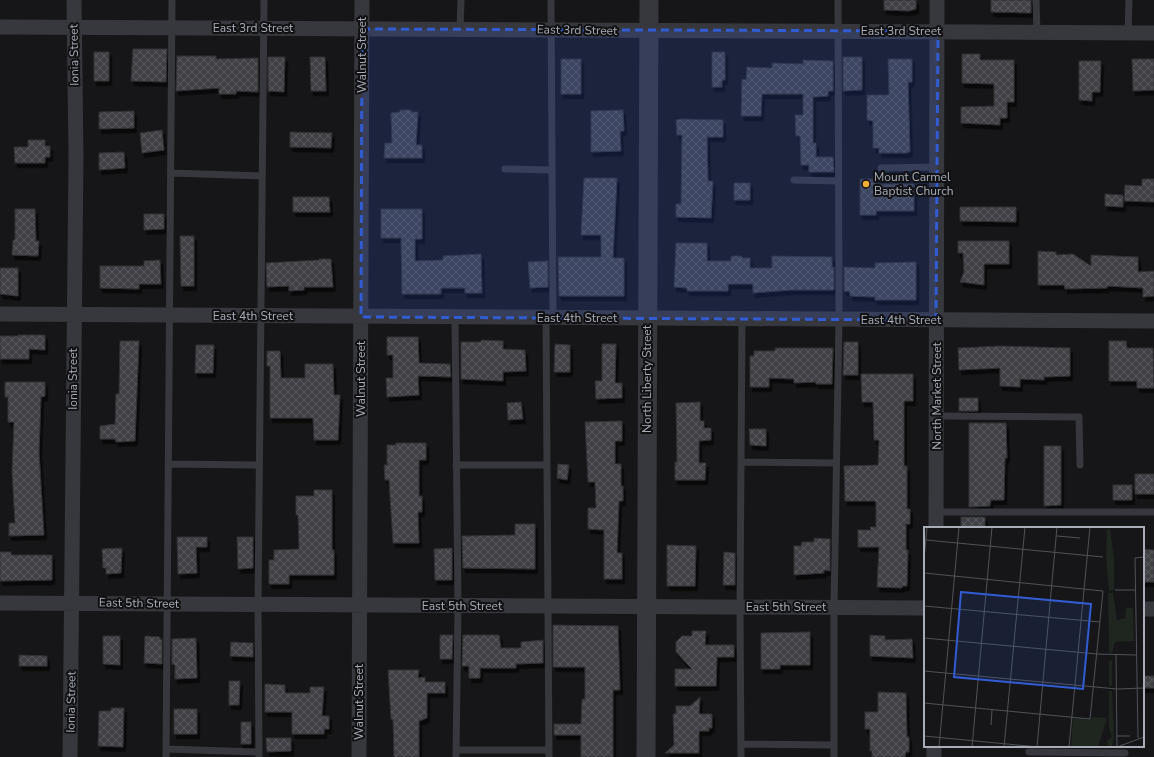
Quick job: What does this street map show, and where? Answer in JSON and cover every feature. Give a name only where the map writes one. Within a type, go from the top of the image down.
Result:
[{"type":"street","name":"Ionia Street","points":[[70,757],[73,511],[73,315],[76,157],[74,0]]},
{"type":"street","name":"Walnut Street","points":[[359,757],[362,0]]},
{"type":"street","name":"North Liberty Street","points":[[646,757],[649,0]]},
{"type":"street","name":"North Market Street","points":[[936,527],[938,0]]},
{"type":"street","name":"East 3rd Street","points":[[0,27],[1154,33]]},
{"type":"street","name":"East 4th Street","points":[[0,314],[1154,321]]},
{"type":"street","name":"East 5th Street","points":[[0,603],[924,608]]},
{"type":"lane","points":[[172,0],[166,753],[259,754],[258,604],[264,0]]},
{"type":"lane","points":[[460,30],[461,0]]},
{"type":"lane","points":[[455,317],[458,606],[456,754],[549,754],[547,465],[552,170],[551,0]]},
{"type":"lane","points":[[834,757],[834,608],[839,319],[838,0]]},
{"type":"lane","points":[[1036,0],[1037,32]]},
{"type":"lane","points":[[1128,33],[1129,0]]},
{"type":"lane","points":[[881,168],[937,167]]},
{"type":"lane","points":[[505,169],[552,170]]},
{"type":"lane","points":[[171,173],[262,176]]},
{"type":"lane","points":[[794,180],[838,181]]},
{"type":"lane","points":[[741,757],[740,607],[742,319]]},
{"type":"lane","points":[[937,416],[1079,417],[1080,465]]},
{"type":"lane","points":[[741,462],[836,463]]},
{"type":"lane","points":[[169,464],[259,465]]},
{"type":"lane","points":[[456,465],[547,465]]},
{"type":"lane","points":[[936,512],[1154,512]]},
{"type":"lane","points":[[741,744],[834,745]]},
{"type":"lane","points":[[1029,752],[1125,752]]},
{"type":"highlighted area","points":[[362,29],[938,31],[936,320],[361,317]]},
{"type":"building","points":[[884,0],[916,0],[916,9],[909,11],[884,10]]},
{"type":"building","points":[[991,0],[1031,0],[1031,13],[991,12]]},
{"type":"building","points":[[133,49],[167,49],[166,82],[131,81]]},
{"type":"building","points":[[94,52],[109,52],[109,81],[94,81]]},
{"type":"building","points":[[712,52],[725,52],[725,80],[722,80],[722,87],[712,87]]},
{"type":"building","points":[[962,54],[980,54],[980,60],[1014,60],[1014,102],[1007,102],[1007,118],[1000,118],[1000,125],[961,123],[961,107],[994,106],[994,84],[962,83]]},
{"type":"building","points":[[177,56],[216,56],[216,59],[258,58],[258,92],[236,91],[236,94],[219,94],[219,88],[176,91]]},
{"type":"building","points":[[268,57],[285,57],[284,92],[268,91]]},
{"type":"building","points":[[310,57],[325,57],[326,91],[311,91]]},
{"type":"building","points":[[843,57],[862,57],[862,90],[843,91]]},
{"type":"building","points":[[561,59],[581,59],[581,94],[561,94]]},
{"type":"building","points":[[888,59],[912,59],[912,82],[908,82],[910,152],[906,153],[879,153],[879,148],[873,148],[873,121],[867,120],[867,95],[889,95]]},
{"type":"building","points":[[1132,59],[1154,59],[1154,90],[1133,91]]},
{"type":"building","points":[[803,60],[833,61],[833,91],[828,91],[828,96],[813,97],[813,143],[816,143],[816,157],[833,157],[834,172],[809,172],[809,165],[801,165],[800,136],[796,136],[795,115],[803,115],[803,94],[762,94],[761,116],[741,116],[742,79],[746,80],[747,67],[772,68],[772,63],[803,64]]},
{"type":"building","points":[[1079,61],[1101,61],[1100,92],[1092,92],[1092,101],[1079,100]]},
{"type":"building","points":[[400,110],[411,110],[411,112],[418,112],[416,145],[422,145],[422,158],[384,158],[385,143],[392,143],[391,113],[400,112]]},
{"type":"building","points":[[623,110],[624,131],[620,131],[621,151],[591,152],[591,111]]},
{"type":"building","points":[[134,111],[134,128],[99,129],[99,112]]},
{"type":"building","points":[[676,120],[723,120],[723,137],[707,137],[708,181],[713,181],[711,218],[676,217],[676,204],[681,204],[682,135],[677,135]]},
{"type":"building","points":[[162,130],[164,150],[142,153],[140,133]]},
{"type":"building","points":[[290,132],[332,133],[331,148],[290,147]]},
{"type":"building","points":[[28,140],[45,140],[45,146],[50,146],[50,157],[45,157],[45,163],[15,163],[14,147],[28,147]]},
{"type":"building","points":[[124,152],[125,168],[99,170],[99,153]]},
{"type":"building","points":[[584,178],[617,178],[613,258],[624,258],[624,296],[559,296],[558,257],[601,257],[601,235],[581,235]]},
{"type":"building","points":[[860,179],[876,179],[876,184],[914,184],[914,211],[876,211],[876,215],[860,215]]},
{"type":"building","points":[[1142,179],[1154,179],[1154,202],[1124,201],[1125,185],[1142,186]]},
{"type":"building","points":[[734,183],[750,183],[750,200],[734,200]]},
{"type":"building","points":[[1105,194],[1123,195],[1123,207],[1105,206]]},
{"type":"building","points":[[293,197],[329,197],[330,212],[293,212]]},
{"type":"building","points":[[960,207],[1016,207],[1016,222],[960,221]]},
{"type":"building","points":[[15,209],[35,209],[36,241],[39,241],[38,256],[12,255],[13,240],[15,240]]},
{"type":"building","points":[[381,209],[422,209],[422,239],[415,239],[415,261],[443,260],[443,256],[481,254],[482,293],[465,293],[465,288],[441,288],[441,294],[402,294],[401,238],[381,238]]},
{"type":"building","points":[[144,214],[164,214],[164,229],[144,230]]},
{"type":"building","points":[[180,236],[194,236],[194,286],[181,286]]},
{"type":"building","points":[[958,241],[1009,241],[1009,264],[984,264],[984,285],[960,282],[964,272],[963,253],[958,253]]},
{"type":"building","points":[[676,243],[707,243],[707,261],[731,261],[731,256],[742,256],[742,258],[750,258],[750,268],[772,268],[772,256],[832,257],[832,267],[834,267],[834,290],[791,290],[753,293],[753,284],[728,284],[728,291],[687,291],[687,288],[674,287]]},
{"type":"building","points":[[1038,251],[1056,252],[1056,255],[1073,254],[1091,266],[1091,255],[1138,257],[1138,272],[1154,271],[1154,296],[1143,297],[1143,288],[1107,286],[1107,288],[1065,289],[1064,285],[1038,285]]},
{"type":"building","points":[[331,259],[333,287],[304,287],[304,290],[289,291],[289,286],[267,287],[266,263]]},
{"type":"building","points":[[160,260],[161,284],[139,284],[139,289],[100,288],[100,266],[144,266],[144,261]]},
{"type":"building","points":[[548,261],[548,287],[530,288],[528,262]]},
{"type":"building","points":[[916,262],[916,300],[875,300],[875,297],[850,296],[850,292],[844,291],[844,267],[875,268],[875,263]]},
{"type":"building","points":[[0,268],[18,268],[18,296],[0,294]]},
{"type":"building","points":[[45,335],[45,350],[29,349],[29,359],[0,359],[0,336]]},
{"type":"building","points":[[387,337],[418,337],[419,363],[450,364],[451,377],[418,376],[419,395],[387,397],[386,378],[393,378],[393,355],[387,355]]},
{"type":"building","points":[[481,340],[503,341],[503,349],[525,350],[526,371],[503,372],[503,381],[461,379],[461,342],[481,342]]},
{"type":"building","points":[[120,341],[139,341],[135,441],[116,442],[115,439],[100,439],[100,426],[115,424],[116,394],[119,394]]},
{"type":"building","points":[[1109,341],[1126,341],[1127,348],[1153,348],[1154,388],[1137,388],[1137,381],[1109,381]]},
{"type":"building","points":[[844,342],[858,342],[858,375],[843,375]]},
{"type":"building","points":[[555,344],[570,345],[570,372],[554,372]]},
{"type":"building","points":[[602,344],[616,344],[615,383],[622,383],[622,398],[596,399],[595,381],[602,381]]},
{"type":"building","points":[[196,345],[214,345],[213,373],[195,373]]},
{"type":"building","points":[[1000,346],[1070,348],[1070,376],[1044,377],[1044,380],[1020,379],[1020,387],[1000,386],[1000,368],[959,370],[958,348]]},
{"type":"building","points":[[775,348],[833,348],[832,384],[816,384],[816,382],[794,383],[794,379],[769,378],[769,387],[750,387],[750,356],[754,356],[754,351],[775,351]]},
{"type":"building","points":[[267,351],[280,351],[281,378],[305,378],[305,364],[333,364],[334,395],[340,395],[338,440],[314,440],[313,418],[270,418],[270,366],[267,366]]},
{"type":"building","points":[[861,374],[913,374],[913,401],[904,401],[904,466],[907,466],[907,509],[910,509],[910,524],[906,524],[906,550],[908,550],[907,586],[902,586],[902,588],[877,587],[879,547],[858,547],[858,530],[871,530],[870,527],[876,527],[875,501],[845,501],[844,466],[878,465],[879,440],[874,440],[873,402],[862,402]]},
{"type":"building","points":[[5,382],[45,382],[45,396],[41,397],[39,452],[44,535],[9,536],[9,523],[15,523],[12,472],[14,422],[8,422],[8,397],[5,397]]},
{"type":"building","points":[[959,398],[978,398],[978,411],[959,411]]},
{"type":"building","points":[[521,402],[523,419],[508,420],[507,403]]},
{"type":"building","points":[[700,402],[700,421],[704,421],[704,428],[711,428],[711,440],[699,441],[699,463],[706,463],[705,480],[675,480],[675,462],[677,462],[676,403]]},
{"type":"building","points":[[622,421],[622,441],[615,441],[615,464],[621,464],[621,486],[623,486],[623,501],[619,501],[617,553],[622,553],[622,579],[604,579],[604,530],[588,529],[588,508],[596,508],[595,482],[588,482],[585,422]]},
{"type":"building","points":[[969,423],[1006,423],[1007,458],[1005,458],[1004,500],[991,500],[990,506],[969,507]]},
{"type":"building","points":[[749,429],[766,429],[766,446],[750,445]]},
{"type":"building","points":[[396,443],[426,443],[426,460],[419,460],[419,496],[422,496],[422,512],[418,512],[419,543],[393,543],[389,480],[385,480],[384,465],[387,465],[387,445],[396,445]]},
{"type":"building","points":[[1044,446],[1061,446],[1061,505],[1044,506]]},
{"type":"building","points":[[558,464],[569,465],[567,480],[557,478]]},
{"type":"building","points":[[1135,474],[1154,474],[1154,494],[1135,494]]},
{"type":"building","points":[[1113,485],[1132,485],[1132,500],[1113,500]]},
{"type":"building","points":[[314,490],[332,490],[332,550],[334,550],[334,575],[289,575],[289,584],[269,584],[269,560],[274,560],[274,550],[299,549],[296,496],[314,496]]},
{"type":"building","points":[[961,517],[985,517],[985,527],[961,527]]},
{"type":"building","points":[[515,524],[535,524],[535,569],[463,568],[462,536],[515,535]]},
{"type":"building","points":[[177,537],[207,537],[207,547],[196,547],[197,573],[178,574]]},
{"type":"building","points":[[237,537],[253,537],[253,568],[238,569]]},
{"type":"building","points":[[814,538],[830,539],[830,571],[824,570],[824,573],[794,575],[794,546],[801,546],[802,542],[814,542]]},
{"type":"building","points":[[667,545],[696,546],[695,586],[667,586]]},
{"type":"building","points":[[122,548],[121,573],[106,574],[106,568],[103,568],[102,549]]},
{"type":"building","points":[[452,548],[452,580],[435,580],[434,549]]},
{"type":"building","points":[[1144,549],[1154,550],[1154,582],[1144,582]]},
{"type":"building","points":[[0,552],[11,552],[11,555],[52,555],[52,580],[0,581]]},
{"type":"building","points":[[724,552],[735,553],[735,585],[723,585]]},
{"type":"building","points":[[553,625],[618,626],[620,690],[613,690],[613,757],[581,757],[581,735],[554,735],[554,724],[581,724],[582,699],[585,699],[585,667],[553,667]]},
{"type":"building","points":[[692,631],[706,631],[705,645],[734,645],[734,657],[717,657],[716,686],[675,686],[675,669],[692,669],[676,652],[676,642],[682,636],[692,636]]},
{"type":"building","points":[[810,632],[810,665],[780,665],[780,669],[761,669],[761,633]]},
{"type":"building","points":[[440,635],[453,635],[452,659],[440,659]]},
{"type":"building","points":[[463,635],[499,635],[501,648],[521,648],[521,642],[543,640],[543,663],[516,664],[516,668],[480,668],[480,678],[469,678],[469,666],[462,666]]},
{"type":"building","points":[[870,635],[885,636],[885,640],[912,639],[913,658],[870,656]]},
{"type":"building","points":[[103,636],[120,636],[120,665],[103,664]]},
{"type":"building","points":[[145,636],[160,637],[160,640],[162,639],[162,664],[144,663]]},
{"type":"building","points":[[196,638],[197,678],[175,679],[175,665],[172,664],[172,639]]},
{"type":"building","points":[[231,642],[253,643],[253,657],[230,656]]},
{"type":"building","points":[[19,655],[47,656],[47,666],[19,666]]},
{"type":"building","points":[[388,670],[419,670],[418,678],[425,677],[425,682],[445,682],[445,693],[427,693],[427,718],[419,721],[419,757],[394,757],[393,720],[391,719]]},
{"type":"building","points":[[1144,676],[1154,676],[1154,688],[1144,688]]},
{"type":"building","points":[[229,681],[240,681],[239,705],[229,705]]},
{"type":"building","points":[[265,684],[285,685],[285,693],[310,693],[310,687],[324,687],[322,716],[329,716],[329,729],[324,729],[324,734],[292,734],[292,712],[265,712]]},
{"type":"building","points":[[878,692],[906,693],[907,737],[909,737],[909,752],[906,752],[905,757],[872,757],[872,751],[870,751],[870,729],[865,729],[865,712],[878,712]]},
{"type":"building","points":[[700,697],[699,714],[712,714],[712,728],[709,728],[709,731],[699,731],[699,753],[665,753],[674,745],[673,714],[676,714],[676,706],[690,706]]},
{"type":"building","points":[[111,708],[124,708],[123,747],[98,746],[99,711],[111,711]]},
{"type":"building","points":[[174,709],[197,709],[197,734],[174,734]]},
{"type":"building","points":[[241,722],[251,722],[251,744],[241,744]]},
{"type":"building","points":[[266,738],[291,738],[291,751],[267,752]]},
{"type":"place","name":"Mount Carmel Baptist Church","points":[[866,184]]}]
